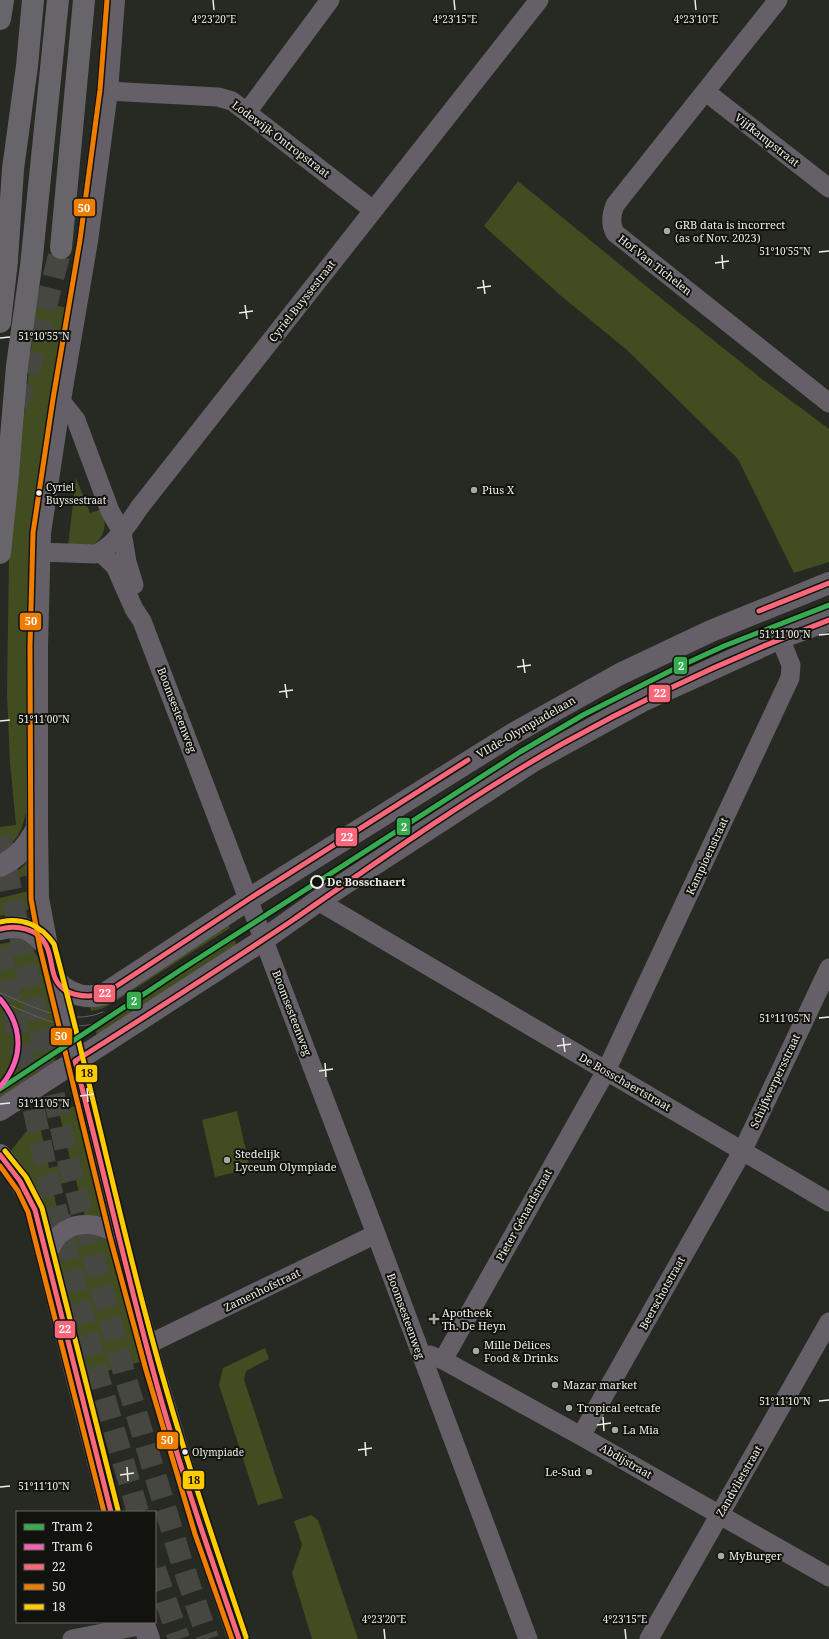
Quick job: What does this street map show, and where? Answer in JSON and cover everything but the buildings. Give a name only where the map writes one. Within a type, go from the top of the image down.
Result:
[{"type":"highway","points":[[0,19],[3,0]]},
{"type":"highway","points":[[0,322],[7,261],[13,169],[27,66],[33,0]]},
{"type":"highway","points":[[0,553],[8,485],[17,366],[31,266],[58,0]]},
{"type":"highway","points":[[61,248],[84,0]]},
{"type":"highway","points":[[0,219],[13,169]]},
{"type":"main road","points":[[114,0],[107,91],[87,241],[60,400],[46,493],[40,552],[38,592],[38,898],[47,946],[117,1235],[176,1448],[200,1525],[240,1639]]},
{"type":"main road","name":"VIIde-Olympiadelaan","points":[[56,981],[64,990],[84,996],[98,996],[106,993],[249,899],[516,732],[613,678],[711,631],[829,583]]},
{"type":"main road","points":[[0,1110],[263,940],[318,901],[484,792],[561,744],[642,701],[780,638],[829,620]]},
{"type":"main road","points":[[0,866],[16,857],[28,844],[37,828]]},
{"type":"main road","points":[[0,929],[15,926],[25,928],[34,933],[47,946]]},
{"type":"main road","points":[[0,1155],[26,1189],[35,1210],[47,1254],[78,1387],[111,1511]]},
{"type":"street","points":[[247,112],[330,0]]},
{"type":"street","name":"Cyriel Buyssestraat","points":[[100,552],[122,532],[144,501],[539,0]]},
{"type":"street","name":"Hof Van Tichelen","points":[[778,0],[615,206],[612,214],[612,228],[615,233],[829,403]]},
{"type":"street","name":"Lodewijk Ontropstraat","points":[[107,91],[218,97],[232,101],[373,210]]},
{"type":"street","name":"Vijfkampstraat","points":[[706,92],[829,188]]},
{"type":"street","points":[[60,400],[76,420],[110,510],[122,532],[127,562],[143,609],[142,621]]},
{"type":"street","points":[[40,552],[95,554],[100,552]]},
{"type":"street","name":"Boomsesteenweg","points":[[100,552],[115,566],[134,609],[142,621],[249,899],[263,940],[376,1234],[528,1639]]},
{"type":"street","name":"Kampioenstraat","points":[[606,1071],[790,678],[791,665],[780,638]]},
{"type":"street","name":"De Bosschaertstraat","points":[[318,901],[829,1202]]},
{"type":"street","name":"Schijfwerpersstraat","points":[[742,1150],[829,968]]},
{"type":"street","name":"Pieter Génardstraat","points":[[443,1360],[606,1071]]},
{"type":"street","name":"Beerschotstraat","points":[[582,1436],[742,1150]]},
{"type":"street","points":[[47,1254],[59,1235],[68,1228],[79,1225],[90,1224],[99,1226],[110,1230],[117,1235]]},
{"type":"street","name":"Zamenhofstraat","points":[[147,1345],[376,1234]]},
{"type":"street","name":"Zandvlietstraat","points":[[649,1639],[829,1322]]},
{"type":"street","name":"Abdijstraat","points":[[420,1351],[443,1360],[582,1436],[829,1577]]},
{"type":"street","points":[[72,1639],[145,1629]]},
{"type":"green space","points":[[518,181],[762,379],[829,429],[829,562],[794,573],[738,459],[627,350],[560,295],[484,226]]},
{"type":"green space","points":[[36,302],[68,308],[29,798],[24,822],[18,835],[14,841],[0,851],[0,827],[16,825],[10,763],[7,694],[9,559]]},
{"type":"green space","points":[[76,478],[90,513],[102,509],[104,514],[105,524],[100,539],[96,543],[88,546],[68,546]]},
{"type":"green space","points":[[29,860],[29,875],[0,882],[0,880],[16,872]]},
{"type":"green space","points":[[29,891],[31,909],[0,916],[0,898]]},
{"type":"green space","points":[[228,923],[230,928],[111,1004],[101,1009],[91,1011],[90,1004]]},
{"type":"green space","points":[[234,939],[237,946],[97,1037],[96,1031]]},
{"type":"green space","points":[[17,941],[32,949],[40,962],[61,1047],[53,1063],[0,1097],[0,944]]},
{"type":"green space","points":[[77,1105],[107,1221],[85,1217],[76,1180],[52,1186],[59,1217],[71,1214],[71,1218],[49,1232],[9,1153],[26,1132],[39,1121],[49,1168],[71,1163],[59,1112]]},
{"type":"green space","points":[[237,1111],[250,1169],[215,1177],[202,1120]]},
{"type":"green space","points":[[79,1233],[92,1233],[107,1240],[143,1361],[85,1377],[57,1263],[60,1248],[69,1238]]},
{"type":"green space","points":[[265,1348],[269,1359],[246,1371],[244,1380],[283,1498],[258,1505],[219,1385],[223,1368]]},
{"type":"green space","points":[[311,1515],[318,1520],[358,1639],[312,1639],[292,1573],[302,1545],[294,1521]]},
{"type":"tunnel","points":[[17,404],[31,364],[61,248]]},
{"type":"tunnel","points":[[0,836],[25,961],[68,1160],[124,1373],[182,1563],[208,1639]]},
{"type":"tunnel","points":[[0,948],[47,1173],[99,1379],[138,1511]]},
{"type":"tunnel","points":[[156,1572],[179,1639]]},
{"type":"tram line","name":"2","points":[[0,1089],[182,969],[520,752],[583,715],[676,668],[724,646],[829,605]]},
{"type":"tram line","points":[[0,993],[38,1009],[63,1016],[90,1016],[103,1012]]},
{"type":"tram line","name":"6","points":[[0,999],[14,1021],[18,1043],[14,1065],[0,1087]]},
{"type":"tram line","points":[[0,1001],[40,1018],[67,1025],[81,1026],[95,1024],[109,1018]]},
{"type":"transit line","name":"50","points":[[107,0],[100,90],[80,240],[53,399],[33,533],[30,646],[31,899],[40,948],[110,1237],[146,1370],[195,1534],[232,1639]]},
{"type":"transit line","name":"22","points":[[759,611],[829,583]]},
{"type":"transit line","name":"22","points":[[239,1639],[189,1492],[162,1403],[139,1318],[75,1061],[266,938],[392,851],[527,764],[594,726],[693,677],[761,647],[829,620]]},
{"type":"transit line","name":"22","points":[[0,929],[13,927],[26,929],[38,935],[48,949],[54,975],[62,988],[69,992],[83,996],[106,993],[249,899],[468,760]]},
{"type":"transit line","name":"18","points":[[0,922],[16,921],[30,924],[37,927],[49,937],[54,944],[78,1037],[122,1223],[168,1397],[246,1637]]},
{"type":"transit line","name":"18","points":[[5,1151],[26,1177],[42,1208],[118,1510]]},
{"type":"transit line","name":"22","points":[[0,1155],[20,1181],[35,1210],[111,1511]]},
{"type":"transit line","name":"50","points":[[0,1166],[18,1191],[28,1212],[104,1511]]},
{"type":"place","name":"GRB data is incorrect (as of Nov. 2023)","points":[[667,231]]},
{"type":"place","name":"Pius X","points":[[474,490]]},
{"type":"place","name":"Cyriel Buyssestraat","points":[[39,493]]},
{"type":"place","name":"De Bosschaert","points":[[317,882]]},
{"type":"place","name":"Stedelijk Lyceum Olympiade","points":[[227,1160]]},
{"type":"place","name":"Apotheek Th. De Heyn","points":[[434,1319]]},
{"type":"place","name":"Mille Délices Food & Drinks","points":[[476,1351]]},
{"type":"place","name":"Mazar market","points":[[555,1385]]},
{"type":"place","name":"Tropical eetcafe","points":[[569,1408]]},
{"type":"place","name":"La Mia","points":[[615,1430]]},
{"type":"place","name":"Olympiade","points":[[185,1452]]},
{"type":"place","name":"Le-Sud","points":[[589,1472]]},
{"type":"place","name":"MyBurger","points":[[721,1556]]}]
